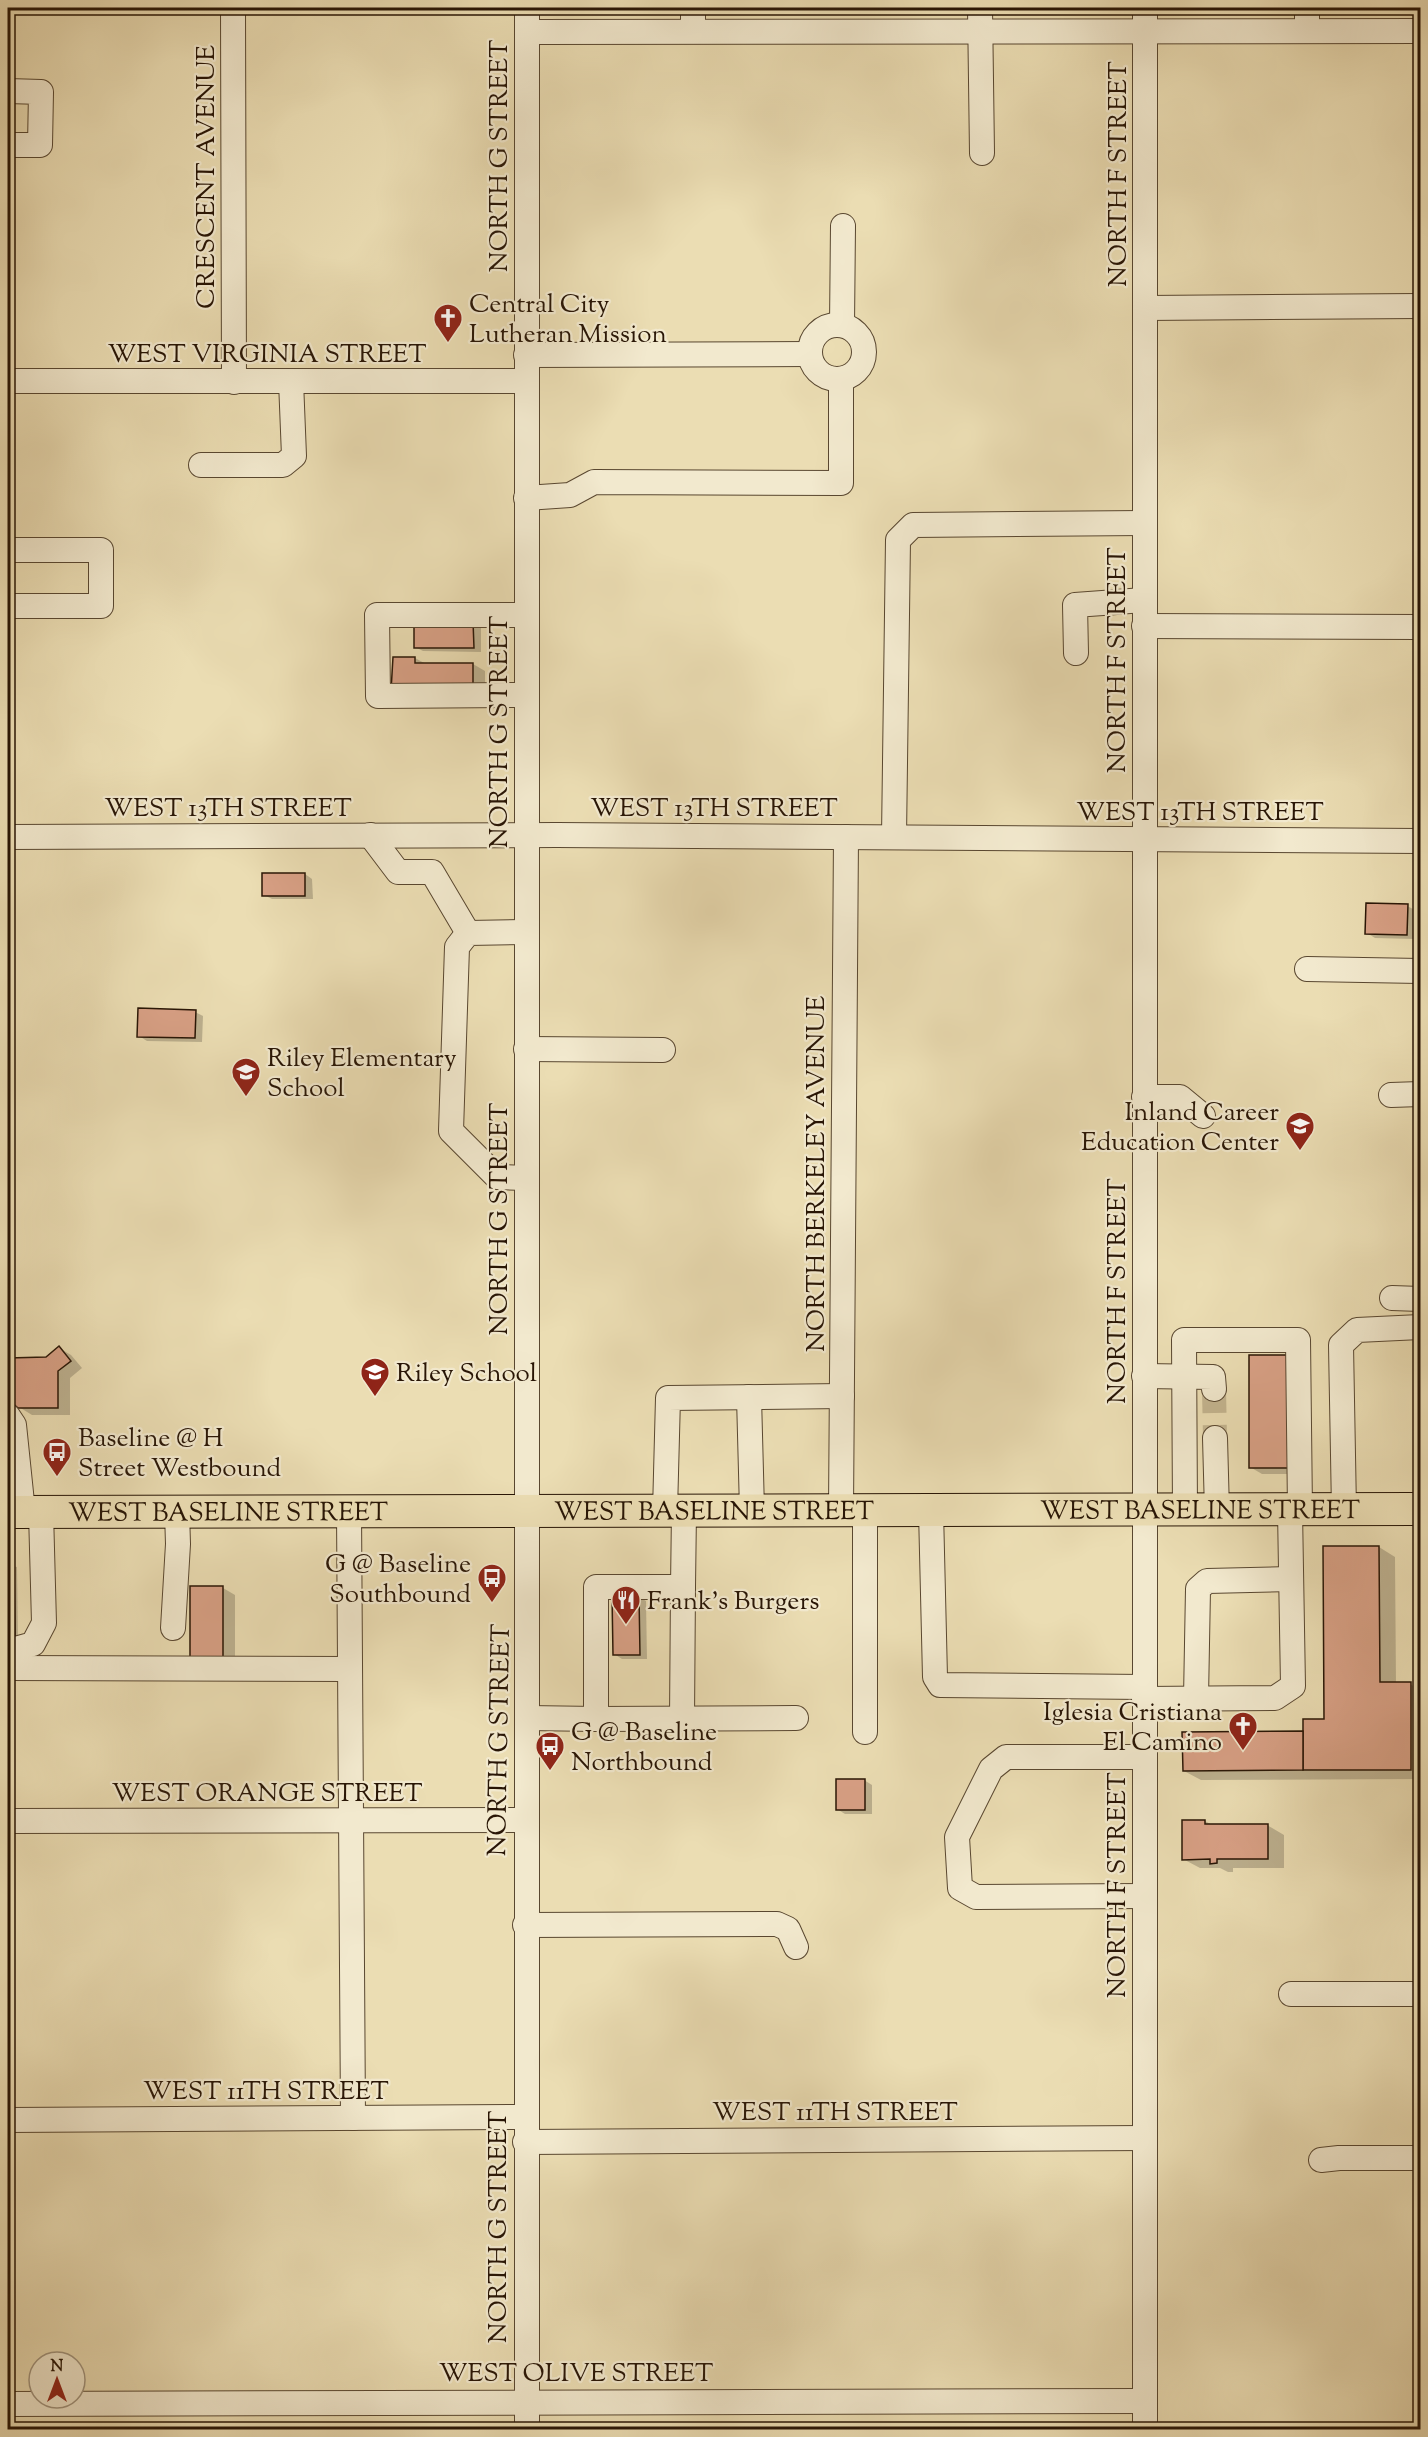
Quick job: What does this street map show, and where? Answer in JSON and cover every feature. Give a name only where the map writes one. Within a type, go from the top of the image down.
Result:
[{"type":"main road","name":"WEST BASELINE STREET","points":[[24,1512],[1420,1509]]},
{"type":"street","name":"CRESCENT AVENUE","points":[[233,8],[234,382]]},
{"type":"street","name":"NORTH G STREET","points":[[527,8],[528,1718],[525,1925],[527,2430]]},
{"type":"street","points":[[693,8],[693,32]]},
{"type":"street","points":[[527,32],[693,32],[980,19],[1145,18],[1307,19],[1420,31]]},
{"type":"street","name":"NORTH F STREET","points":[[1145,18],[1145,2430]]},
{"type":"street","points":[[980,19],[982,153]]},
{"type":"street","points":[[8,91],[41,92],[40,145],[8,145]]},
{"type":"street","points":[[842,325],[843,226]]},
{"type":"street","points":[[1145,308],[1420,306]]},
{"type":"street","points":[[842,325],[853,330],[861,340],[864,352],[857,369],[841,379],[820,373],[813,365],[809,354],[811,342],[819,332],[829,326],[842,325]]},
{"type":"street","points":[[526,355],[809,354]]},
{"type":"street","points":[[526,498],[570,495],[594,482],[842,483],[841,379]]},
{"type":"street","name":"WEST VIRGINIA STREET","points":[[8,381],[526,381]]},
{"type":"street","points":[[201,465],[283,465],[294,456],[291,381]]},
{"type":"street","points":[[894,837],[897,540],[913,525],[1144,523]]},
{"type":"street","points":[[8,550],[101,550],[101,606],[8,606]]},
{"type":"street","points":[[1076,653],[1075,605],[1144,600]]},
{"type":"street","points":[[526,615],[377,615],[378,696],[526,696]]},
{"type":"street","points":[[1144,626],[1420,627]]},
{"type":"street","points":[[370,835],[398,872],[432,872],[468,933]]},
{"type":"street","name":"WEST 13TH STREET","points":[[8,837],[526,835],[1420,841]]},
{"type":"street","name":"NORTH BERKELEY AVENUE","points":[[846,837],[842,1396],[853,1511],[865,1732]]},
{"type":"street","points":[[468,933],[526,932]]},
{"type":"street","points":[[468,933],[457,947],[451,1131],[497,1178],[526,1178]]},
{"type":"street","points":[[1307,969],[1420,971]]},
{"type":"street","points":[[526,1049],[663,1050]]},
{"type":"street","points":[[1391,1095],[1420,1094]]},
{"type":"street","points":[[1144,1097],[1180,1097],[1203,1116]]},
{"type":"street","points":[[1392,1298],[1420,1299]]},
{"type":"street","points":[[1344,1510],[1341,1345],[1358,1330],[1420,1327]]},
{"type":"street","points":[[932,1511],[935,1677],[940,1685],[1144,1693],[1196,1698],[1275,1698],[1293,1686],[1291,1579],[1295,1511],[1298,1340],[1184,1340],[1185,1511]]},
{"type":"street","points":[[1144,1376],[1213,1377],[1214,1389]]},
{"type":"street","points":[[682,1719],[683,1587],[674,1511],[668,1398],[842,1396]]},
{"type":"street","points":[[749,1397],[752,1510]]},
{"type":"street","points":[[8,1416],[14,1425],[24,1512],[44,1623],[33,1644],[8,1651]]},
{"type":"street","points":[[1215,1438],[1217,1511]]},
{"type":"street","points":[[349,1511],[353,2118]]},
{"type":"street","points":[[173,1628],[178,1544],[177,1512]]},
{"type":"street","points":[[1196,1698],[1198,1589],[1208,1581],[1291,1579]]},
{"type":"street","points":[[596,1719],[596,1587],[683,1587]]},
{"type":"street","points":[[8,1668],[350,1669]]},
{"type":"street","points":[[528,1718],[796,1718]]},
{"type":"street","points":[[1144,1896],[976,1897],[960,1888],[957,1836],[992,1769],[1006,1757],[1145,1757]]},
{"type":"street","name":"WEST ORANGE STREET","points":[[8,1821],[526,1820]]},
{"type":"street","points":[[525,1925],[777,1924],[788,1929],[796,1947]]},
{"type":"street","points":[[1292,1994],[1420,1994]]},
{"type":"street","name":"WEST 11TH STREET","points":[[8,2120],[525,2117]]},
{"type":"street","name":"WEST 11TH STREET","points":[[525,2142],[1145,2138]]},
{"type":"street","points":[[1321,2160],[1420,2158]]},
{"type":"street","name":"WEST OLIVE STREET","points":[[8,2404],[527,2400],[1145,2401]]},
{"type":"building","points":[[414,620],[473,621],[474,648],[414,648]]},
{"type":"building","points":[[393,657],[415,657],[415,663],[473,663],[473,691],[391,691]]},
{"type":"building","points":[[262,873],[305,873],[305,896],[262,896]]},
{"type":"building","points":[[1366,903],[1408,904],[1407,935],[1365,934]]},
{"type":"building","points":[[138,1008],[196,1010],[195,1038],[137,1037]]},
{"type":"building","points":[[59,1346],[71,1361],[58,1371],[58,1408],[18,1408],[8,1399],[8,1358],[46,1357]]},
{"type":"building","points":[[1249,1355],[1294,1355],[1293,1468],[1249,1468]]},
{"type":"building","points":[[1323,1546],[1379,1546],[1380,1682],[1411,1682],[1411,1770],[1303,1770],[1303,1719],[1324,1719]]},
{"type":"building","points":[[8,1564],[14,1564],[15,1640],[8,1640]]},
{"type":"building","points":[[190,1586],[223,1586],[223,1659],[190,1659]]},
{"type":"building","name":"Frank's Burgers","points":[[612,1595],[639,1595],[640,1655],[613,1655]]},
{"type":"building","name":"Iglesia Cristiana El Camino","points":[[1303,1731],[1303,1770],[1183,1771],[1182,1732]]},
{"type":"building","points":[[836,1779],[865,1779],[865,1810],[836,1810]]},
{"type":"building","points":[[1182,1820],[1205,1820],[1205,1824],[1268,1824],[1268,1859],[1217,1859],[1217,1863],[1210,1864],[1210,1859],[1182,1860]]},
{"type":"tunnel","points":[[1214,1389],[1215,1438]]},
{"type":"place","name":"Central City Lutheran Mission","points":[[448,344]]},
{"type":"place","name":"Riley Elementary School","points":[[246,1098]]},
{"type":"place","name":"Inland Career Education Center","points":[[1300,1152]]},
{"type":"place","name":"Riley School","points":[[375,1398]]},
{"type":"place","name":"Baseline @ H Street Westbound","points":[[57,1478]]},
{"type":"place","name":"G @ Baseline Southbound","points":[[492,1604]]},
{"type":"place","name":"Frank's Burgers","points":[[626,1626]]},
{"type":"place","name":"Iglesia Cristiana El Camino","points":[[1243,1752]]},
{"type":"place","name":"G @ Baseline Northbound","points":[[550,1772]]}]
